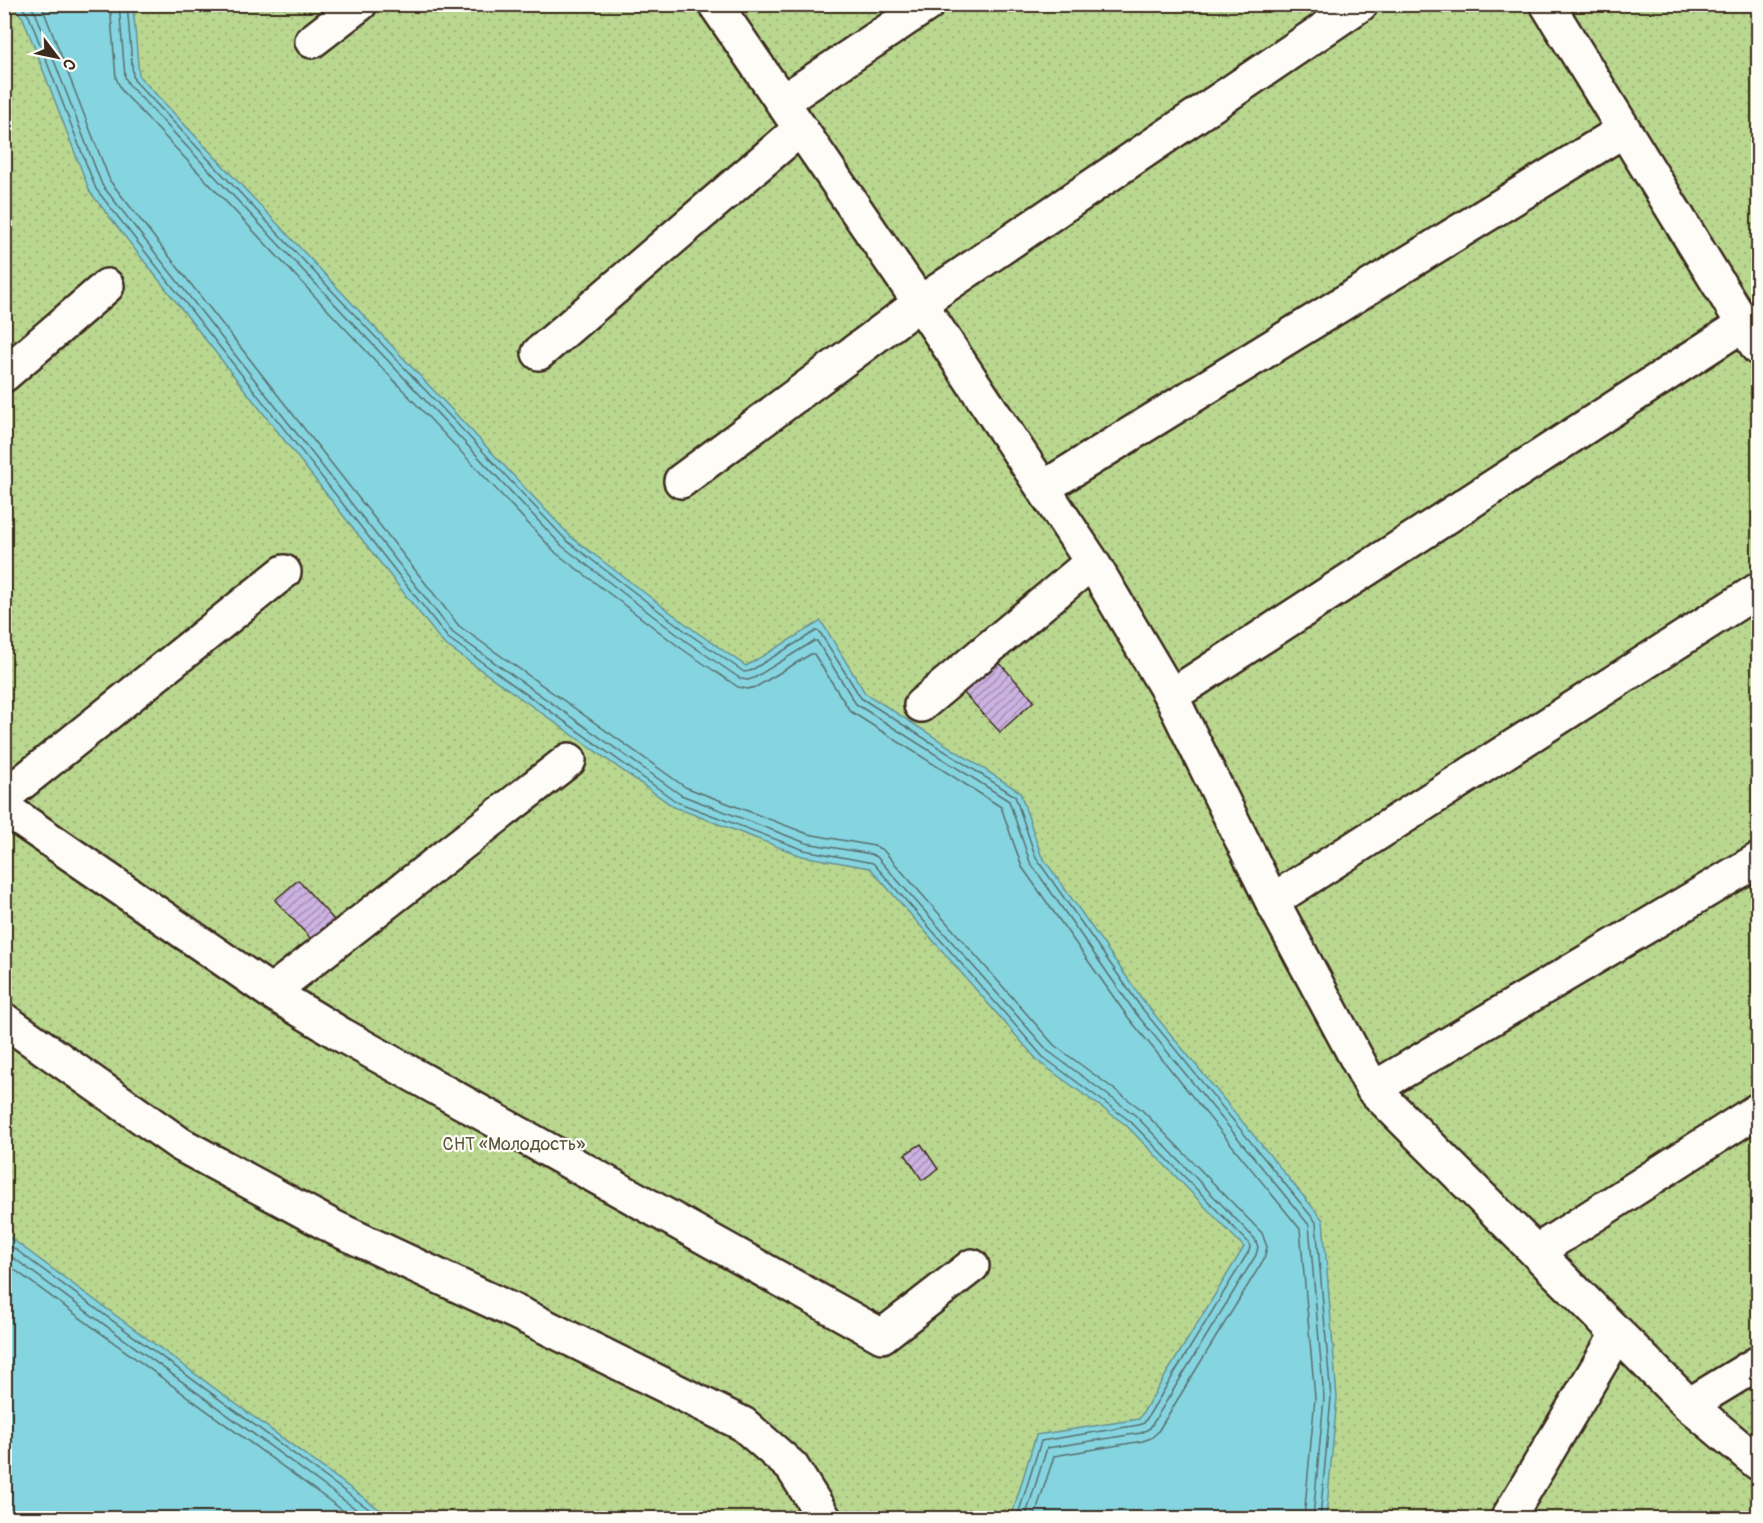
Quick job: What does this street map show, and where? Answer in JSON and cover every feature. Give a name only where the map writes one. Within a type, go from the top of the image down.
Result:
[{"type":"street","points":[[312,41],[360,4]]},
{"type":"street","points":[[715,4],[920,303],[1092,562],[1171,696],[1272,901],[1373,1089],[1689,1405],[1758,1462]]},
{"type":"street","points":[[782,102],[928,4]]},
{"type":"street","points":[[681,481],[920,303],[1360,4]]},
{"type":"street","points":[[1171,696],[1751,336],[1547,4]]},
{"type":"street","points":[[539,353],[800,129]]},
{"type":"street","points":[[1043,488],[1624,130]]},
{"type":"street","points":[[4,375],[107,286]]},
{"type":"street","points":[[921,705],[1092,562]]},
{"type":"street","points":[[4,797],[284,572]]},
{"type":"street","points":[[1272,901],[1758,590]]},
{"type":"street","points":[[271,992],[569,760]]},
{"type":"street","points":[[4,808],[271,992],[342,1035],[882,1336],[972,1266]]},
{"type":"street","points":[[1373,1089],[1758,861]]},
{"type":"street","points":[[4,1020],[190,1150],[335,1228],[526,1317],[743,1424],[792,1467],[824,1518]]},
{"type":"street","points":[[1536,1252],[1758,1110]]},
{"type":"street","points":[[1508,1518],[1618,1333]]},
{"type":"street","points":[[1689,1405],[1758,1363]]},
{"type":"green space","name":"СНТ «Молодость»","points":[[5,5],[1758,5],[1758,1518],[329,1518],[5,1296]]},
{"type":"water","points":[[12,5],[133,5],[139,76],[571,537],[695,631],[746,666],[821,621],[865,693],[1020,792],[1041,855],[1145,1003],[1323,1220],[1337,1398],[1326,1518],[1011,1518],[1036,1435],[1139,1419],[1244,1247],[1126,1125],[1039,1062],[870,868],[802,856],[674,807],[443,643],[90,192],[23,18]]},
{"type":"water","points":[[5,1234],[391,1518],[5,1518]]},
{"type":"building","points":[[996,659],[1034,701],[1000,732],[962,691]]},
{"type":"building","points":[[298,880],[335,921],[313,941],[275,900]]},
{"type":"building","points":[[921,1144],[938,1169],[922,1180],[905,1154]]}]
